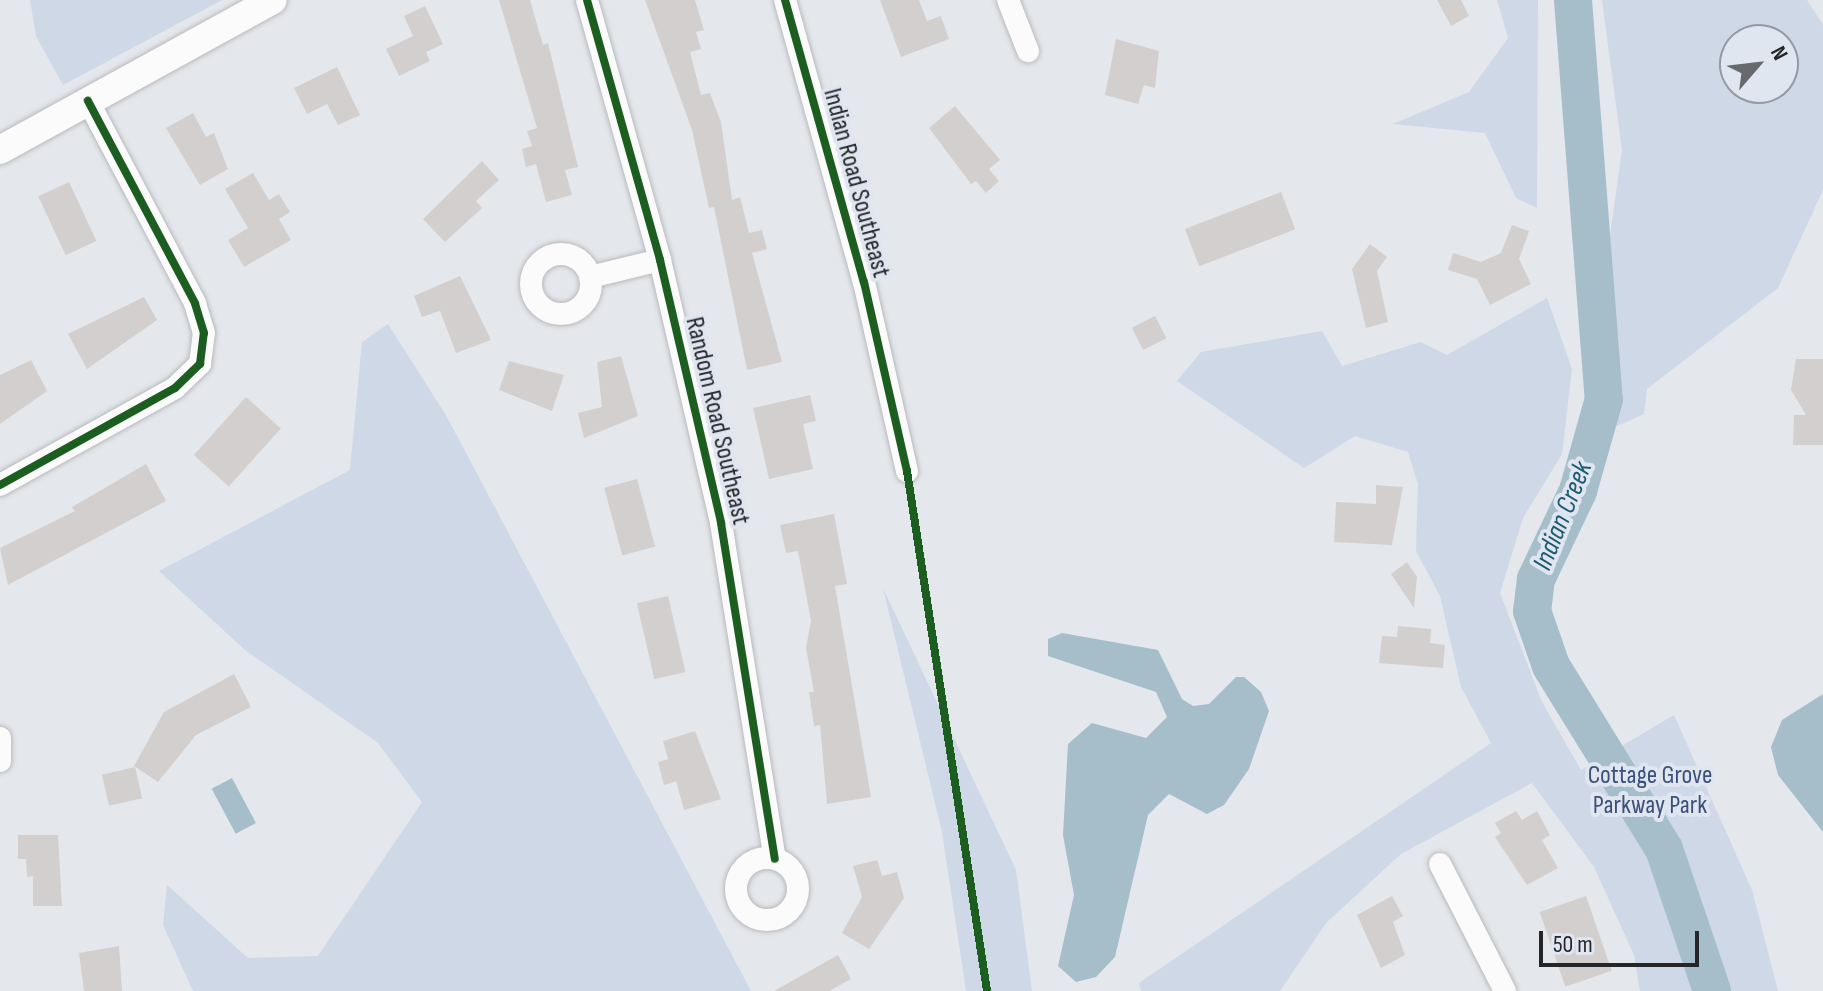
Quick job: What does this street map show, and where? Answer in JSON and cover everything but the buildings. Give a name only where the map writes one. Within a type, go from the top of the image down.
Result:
[{"type":"street","points":[[0,150],[273,0]]},
{"type":"street","name":"Random Road Southeast","points":[[587,0],[660,260],[721,523],[775,859]]},
{"type":"street","name":"Indian Road Southeast","points":[[785,0],[864,282],[907,471]]},
{"type":"street","points":[[1008,0],[1028,51]]},
{"type":"street","points":[[0,485],[175,388],[200,364],[204,333],[195,303],[88,101]]},
{"type":"street","points":[[590,277],[660,260]]},
{"type":"street","points":[[0,738],[0,761]]},
{"type":"street","points":[[1440,864],[1505,991]]},
{"type":"green space","points":[[30,0],[222,0],[63,85],[36,36]]},
{"type":"green space","points":[[1497,0],[1538,0],[1537,208],[1516,198],[1485,133],[1393,124],[1469,92],[1508,38]]},
{"type":"green space","points":[[1602,0],[1807,0],[1823,25],[1823,190],[1778,288],[1647,389],[1644,414],[1581,442],[1622,150]]},
{"type":"green space","name":"Cottage Grove Parkway Park","points":[[1547,298],[1572,369],[1562,454],[1523,518],[1500,593],[1542,702],[1581,770],[1674,715],[1752,890],[1778,991],[1640,991],[1634,955],[1594,867],[1532,783],[1401,854],[1326,923],[1280,991],[1141,991],[1139,983],[1491,743],[1461,687],[1440,596],[1416,551],[1418,484],[1408,452],[1355,436],[1304,468],[1177,381],[1201,352],[1322,331],[1342,366],[1421,342],[1447,355]]},
{"type":"green space","points":[[388,324],[447,417],[751,991],[193,991],[163,925],[167,885],[248,958],[318,956],[422,802],[378,743],[245,650],[159,571],[350,470],[362,342]]},
{"type":"green space","points":[[883,588],[1016,870],[1032,991],[966,991],[942,832]]},
{"type":"water","points":[[1062,633],[1158,650],[1182,699],[1193,706],[1209,704],[1236,677],[1244,677],[1261,692],[1269,711],[1249,769],[1224,805],[1207,814],[1169,794],[1148,815],[1115,957],[1096,977],[1076,982],[1058,966],[1074,895],[1063,835],[1068,744],[1092,723],[1146,738],[1167,717],[1156,692],[1048,656],[1048,639]]},
{"type":"water","points":[[1823,694],[1823,832],[1778,775],[1771,747],[1782,720]]},
{"type":"water","points":[[232,778],[256,823],[236,834],[212,789]]},
{"type":"waterway","name":"Indian Creek","points":[[1573,0],[1604,399],[1578,491],[1536,579],[1532,611],[1551,666],[1664,849],[1712,991]]},
{"type":"cycle path","points":[[587,0],[660,260],[721,523],[775,859]]},
{"type":"cycle path","points":[[785,0],[864,282],[907,471],[987,991]]},
{"type":"cycle path","points":[[0,485],[175,388],[200,364],[204,333],[195,303],[88,101]]}]
